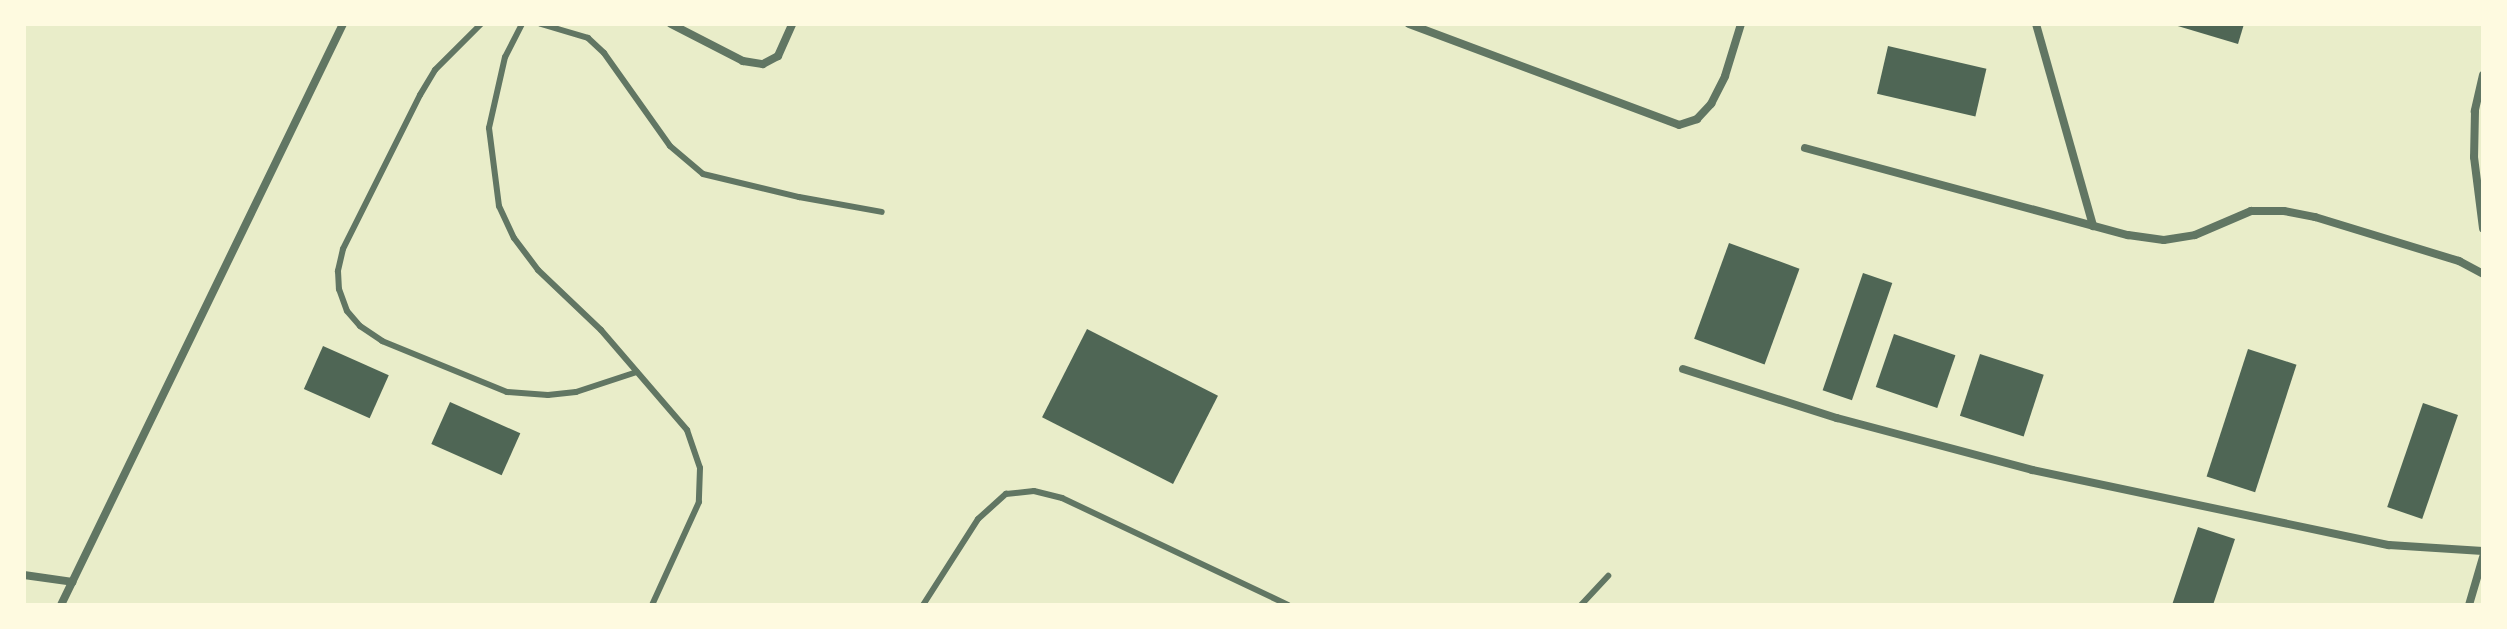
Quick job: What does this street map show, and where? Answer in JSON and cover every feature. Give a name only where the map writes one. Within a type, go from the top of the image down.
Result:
[{"type":"street","points":[[61,605],[343,24]]},
{"type":"street","points":[[671,24],[743,61],[763,64],[778,56],[792,24]]},
{"type":"street","points":[[1409,24],[1679,125],[1697,119],[1711,104],[1725,76],[1741,24]]},
{"type":"street","points":[[2036,24],[2093,226]]},
{"type":"street","points":[[2483,75],[2475,111],[2474,157],[2483,228]]},
{"type":"street","points":[[1805,148],[2093,226],[2164,240],[2195,235],[2251,211],[2284,211],[2315,217],[2459,261],[2483,274]]},
{"type":"street","points":[[1683,369],[1837,418],[2032,470],[2389,545],[2483,554],[2469,605]]},
{"type":"street","points":[[24,575],[73,582]]},
{"type":"lane","points":[[481,24],[435,70],[343,249],[338,271],[339,289],[347,311],[360,326],[382,341],[507,392],[548,395],[576,392],[637,372]]},
{"type":"lane","points":[[522,24],[505,57],[489,128],[499,206],[514,238],[538,270],[601,330],[687,430],[700,468],[699,502],[652,605]]},
{"type":"lane","points":[[541,24],[588,38],[604,53],[670,146],[703,174],[882,212]]},
{"type":"lane","points":[[923,605],[978,519],[1006,494],[1034,491],[1062,498],[1288,605]]},
{"type":"lane","points":[[1581,605],[1608,576]]},
{"type":"building","points":[[2171,24],[2244,24],[2238,44]]},
{"type":"building","points":[[1888,46],[1986,69],[1975,116],[1877,94]]},
{"type":"building","points":[[1729,243],[1799,269],[1765,365],[1694,339]]},
{"type":"building","points":[[1863,273],[1892,283],[1852,400],[1823,390]]},
{"type":"building","points":[[1087,329],[1218,396],[1173,484],[1042,417]]},
{"type":"building","points":[[1894,334],[1955,355],[1937,408],[1876,387]]},
{"type":"building","points":[[323,346],[389,375],[370,418],[304,389]]},
{"type":"building","points":[[2248,349],[2297,365],[2255,492],[2207,476]]},
{"type":"building","points":[[1980,354],[2044,375],[2024,437],[1960,416]]},
{"type":"building","points":[[450,402],[520,433],[502,475],[431,444]]},
{"type":"building","points":[[2423,403],[2458,415],[2422,519],[2387,507]]},
{"type":"building","points":[[2198,527],[2235,539],[2213,605],[2172,605]]}]
